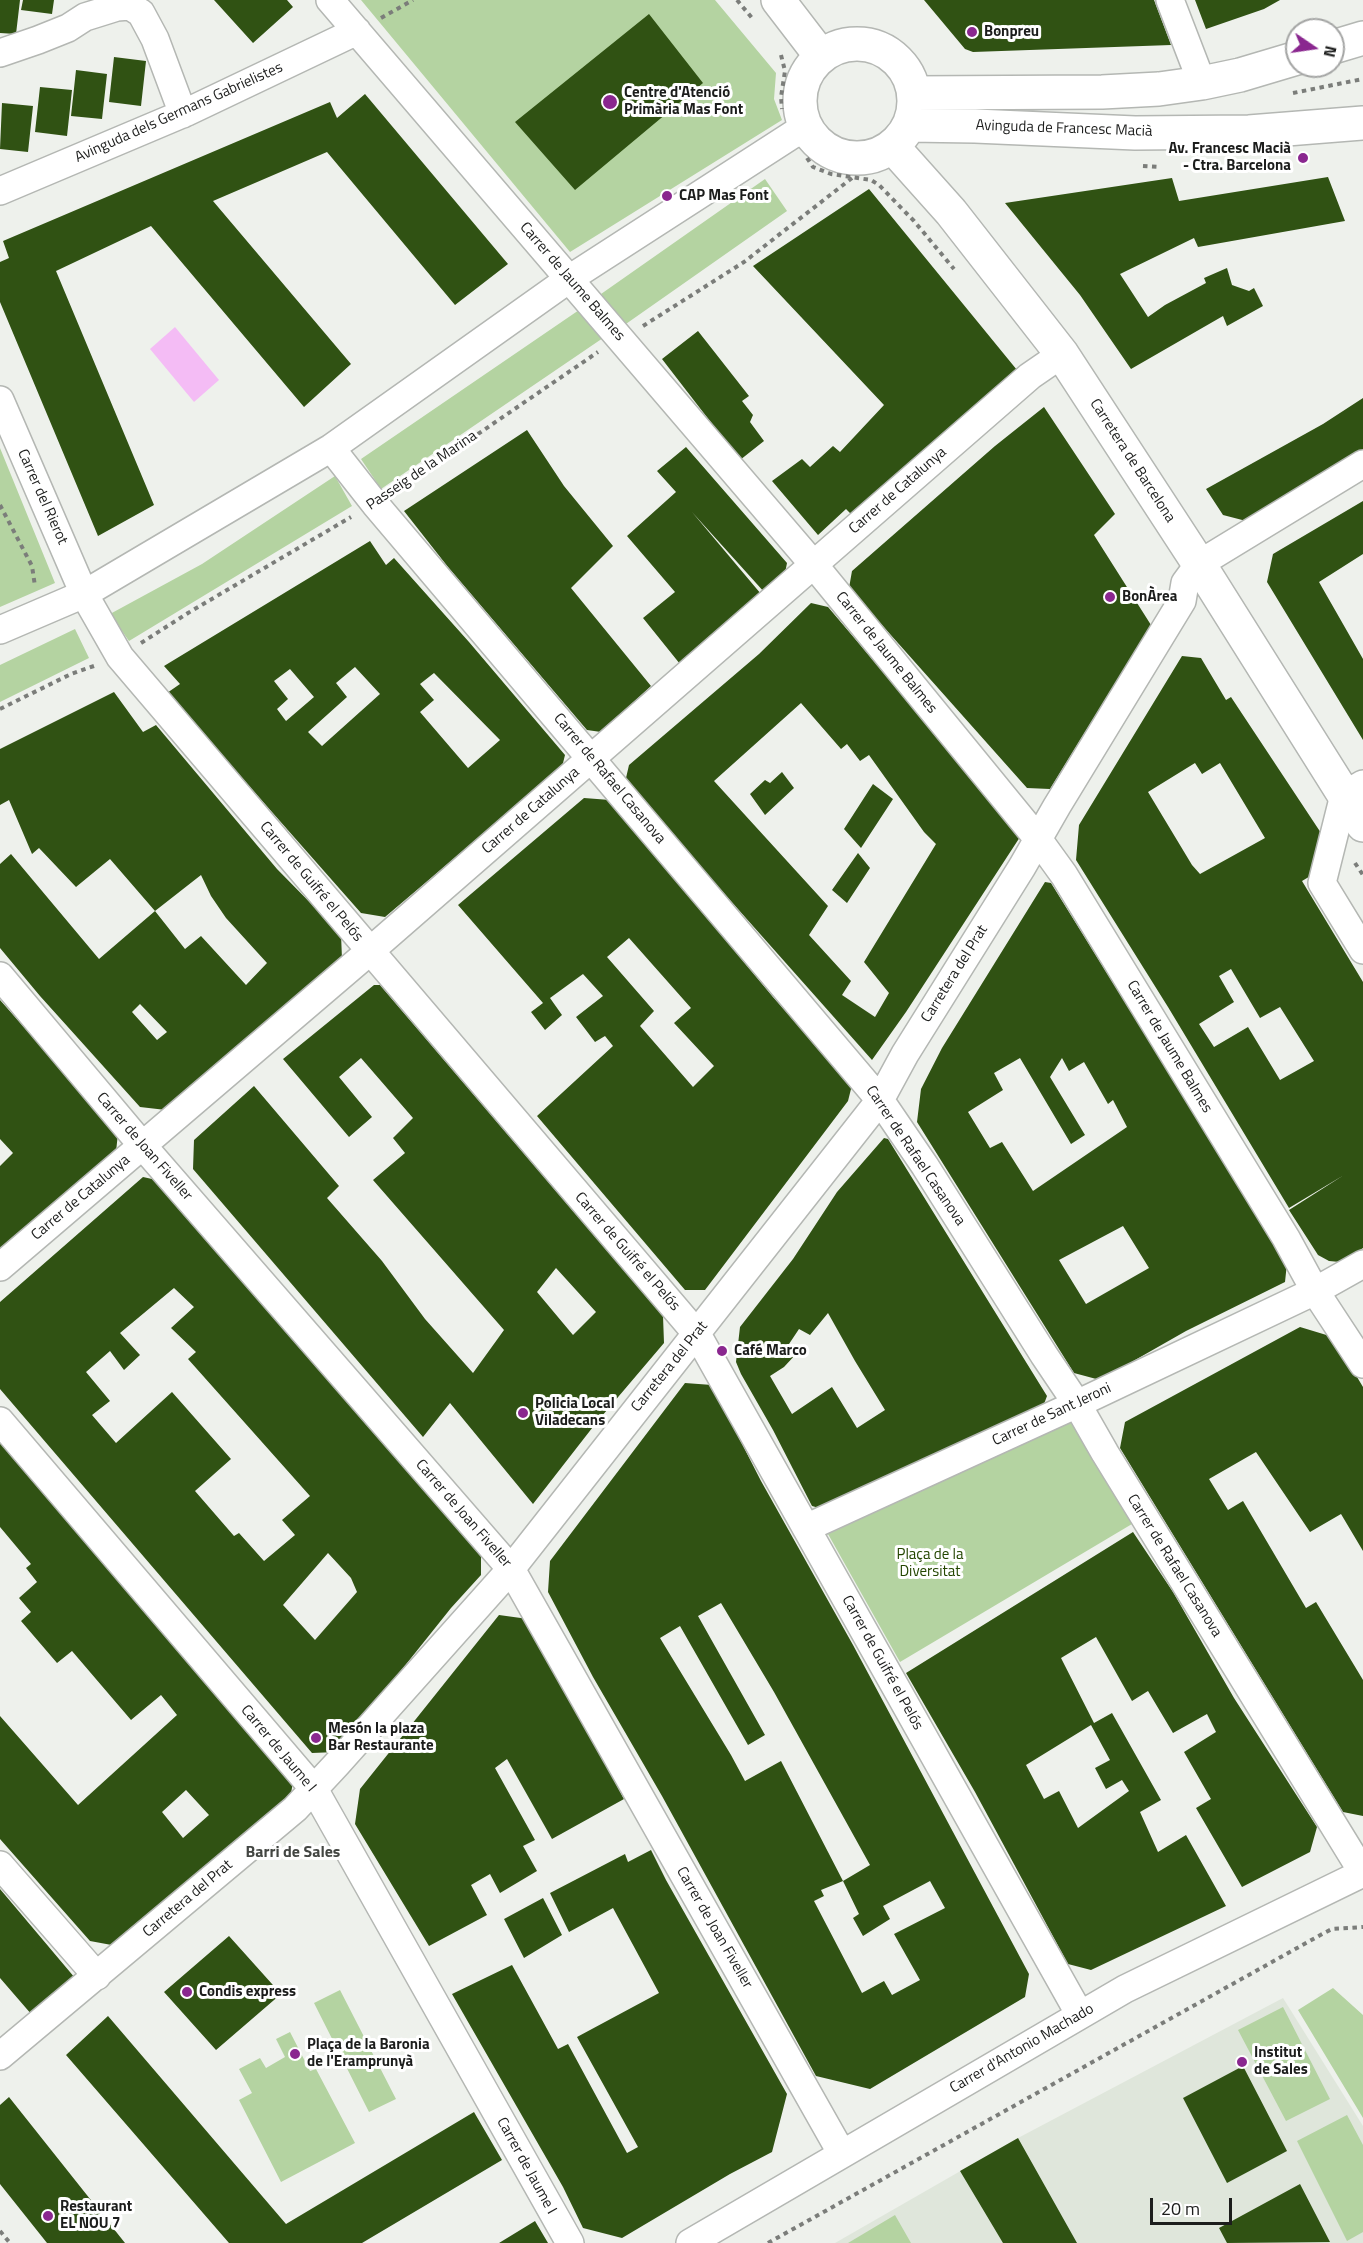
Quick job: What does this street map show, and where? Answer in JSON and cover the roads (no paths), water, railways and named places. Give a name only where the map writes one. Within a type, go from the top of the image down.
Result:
[{"type":"street","name":"Carrer de Jaume Balmes","points":[[330,0],[814,565],[1038,839],[1064,875],[1286,1238],[1306,1295],[1363,1364]]},
{"type":"street","points":[[777,0],[821,56]]},
{"type":"street","points":[[1170,0],[1202,83]]},
{"type":"street","points":[[0,52],[68,28],[85,17],[117,7],[130,6],[141,13],[155,39],[183,114]]},
{"type":"street","name":"Avinguda dels Germans Gabrielistes","points":[[0,191],[183,114],[357,31]]},
{"type":"street","points":[[1345,43],[1363,38]]},
{"type":"street","points":[[849,44],[869,44],[879,47],[896,58],[903,65],[914,93],[914,110],[900,136],[874,155],[855,158],[827,149],[812,136],[801,109],[802,90],[808,71],[821,56],[839,46],[849,44]]},
{"type":"street","points":[[914,93],[1102,92],[1159,89],[1240,75],[1285,62]]},
{"type":"street","name":"Avinguda de Francesc Macià","points":[[900,136],[975,126],[1135,133],[1249,132],[1363,123]]},
{"type":"street","points":[[0,630],[84,594],[331,448],[570,279],[792,135],[807,128]]},
{"type":"street","name":"Carretera de Barcelona","points":[[900,136],[951,212],[1062,354],[1199,564],[1354,789],[1363,825]]},
{"type":"street","name":"Carrer de Catalunya","points":[[0,1267],[370,951],[1030,376],[1062,354]]},
{"type":"street","name":"Carrer del Rierot","points":[[0,400],[84,594]]},
{"type":"street","name":"Carrer de Rafael Casanova","points":[[331,448],[375,504],[880,1100],[926,1166],[1077,1404],[1363,1873]]},
{"type":"street","points":[[1199,564],[1363,464]]},
{"type":"street","name":"Carretera del Prat","points":[[0,2056],[295,1809],[511,1569],[880,1100],[905,1054],[1182,601],[1185,583],[1199,564]]},
{"type":"street","name":"Carrer de Guifré el Pelós","points":[[84,594],[120,657],[697,1334],[1080,2015]]},
{"type":"street","points":[[1354,789],[1322,882],[1363,950]]},
{"type":"street","name":"Carrer de Joan Fiveller","points":[[0,976],[142,1145],[511,1569],[842,2154]]},
{"type":"street","name":"Carrer de Sant Jeroni","points":[[806,1528],[1077,1404],[1306,1295],[1363,1264]]},
{"type":"street","name":"Carrer de Jaume I","points":[[0,1421],[314,1789],[570,2243]]},
{"type":"street","points":[[0,1865],[97,1976]]},
{"type":"street","name":"Carrer d'Antonio Machado","points":[[690,2243],[1125,1989],[1363,1873]]},
{"type":"place","name":"Bonpreu","points":[[972,32]]},
{"type":"place","name":"Centre d'Atenció Primària Mas Font","points":[[610,102]]},
{"type":"place","name":"Av. Francesc Macià - Ctra. Barcelona","points":[[1303,158]]},
{"type":"place","name":"CAP Mas Font","points":[[667,196]]},
{"type":"place","name":"BonÀrea","points":[[1110,597]]},
{"type":"place","name":"Café Marco","points":[[722,1351]]},
{"type":"place","name":"Policia Local Viladecans","points":[[523,1413]]},
{"type":"place","name":"Mesón la plaza Bar Restaurante","points":[[316,1738]]},
{"type":"place","name":"Condis express","points":[[187,1992]]},
{"type":"place","name":"Plaça de la Baronia de l'Eramprunyà","points":[[295,2054]]},
{"type":"place","name":"Institut de Sales","points":[[1242,2062]]},
{"type":"place","name":"Restaurant EL NOU 7","points":[[48,2216]]},
{"type":"district","name":"Barri de Sales","points":[[293,1853]]},
{"type":"park label","name":"Plaça de la Diversitat","points":[[930,1564]]}]
